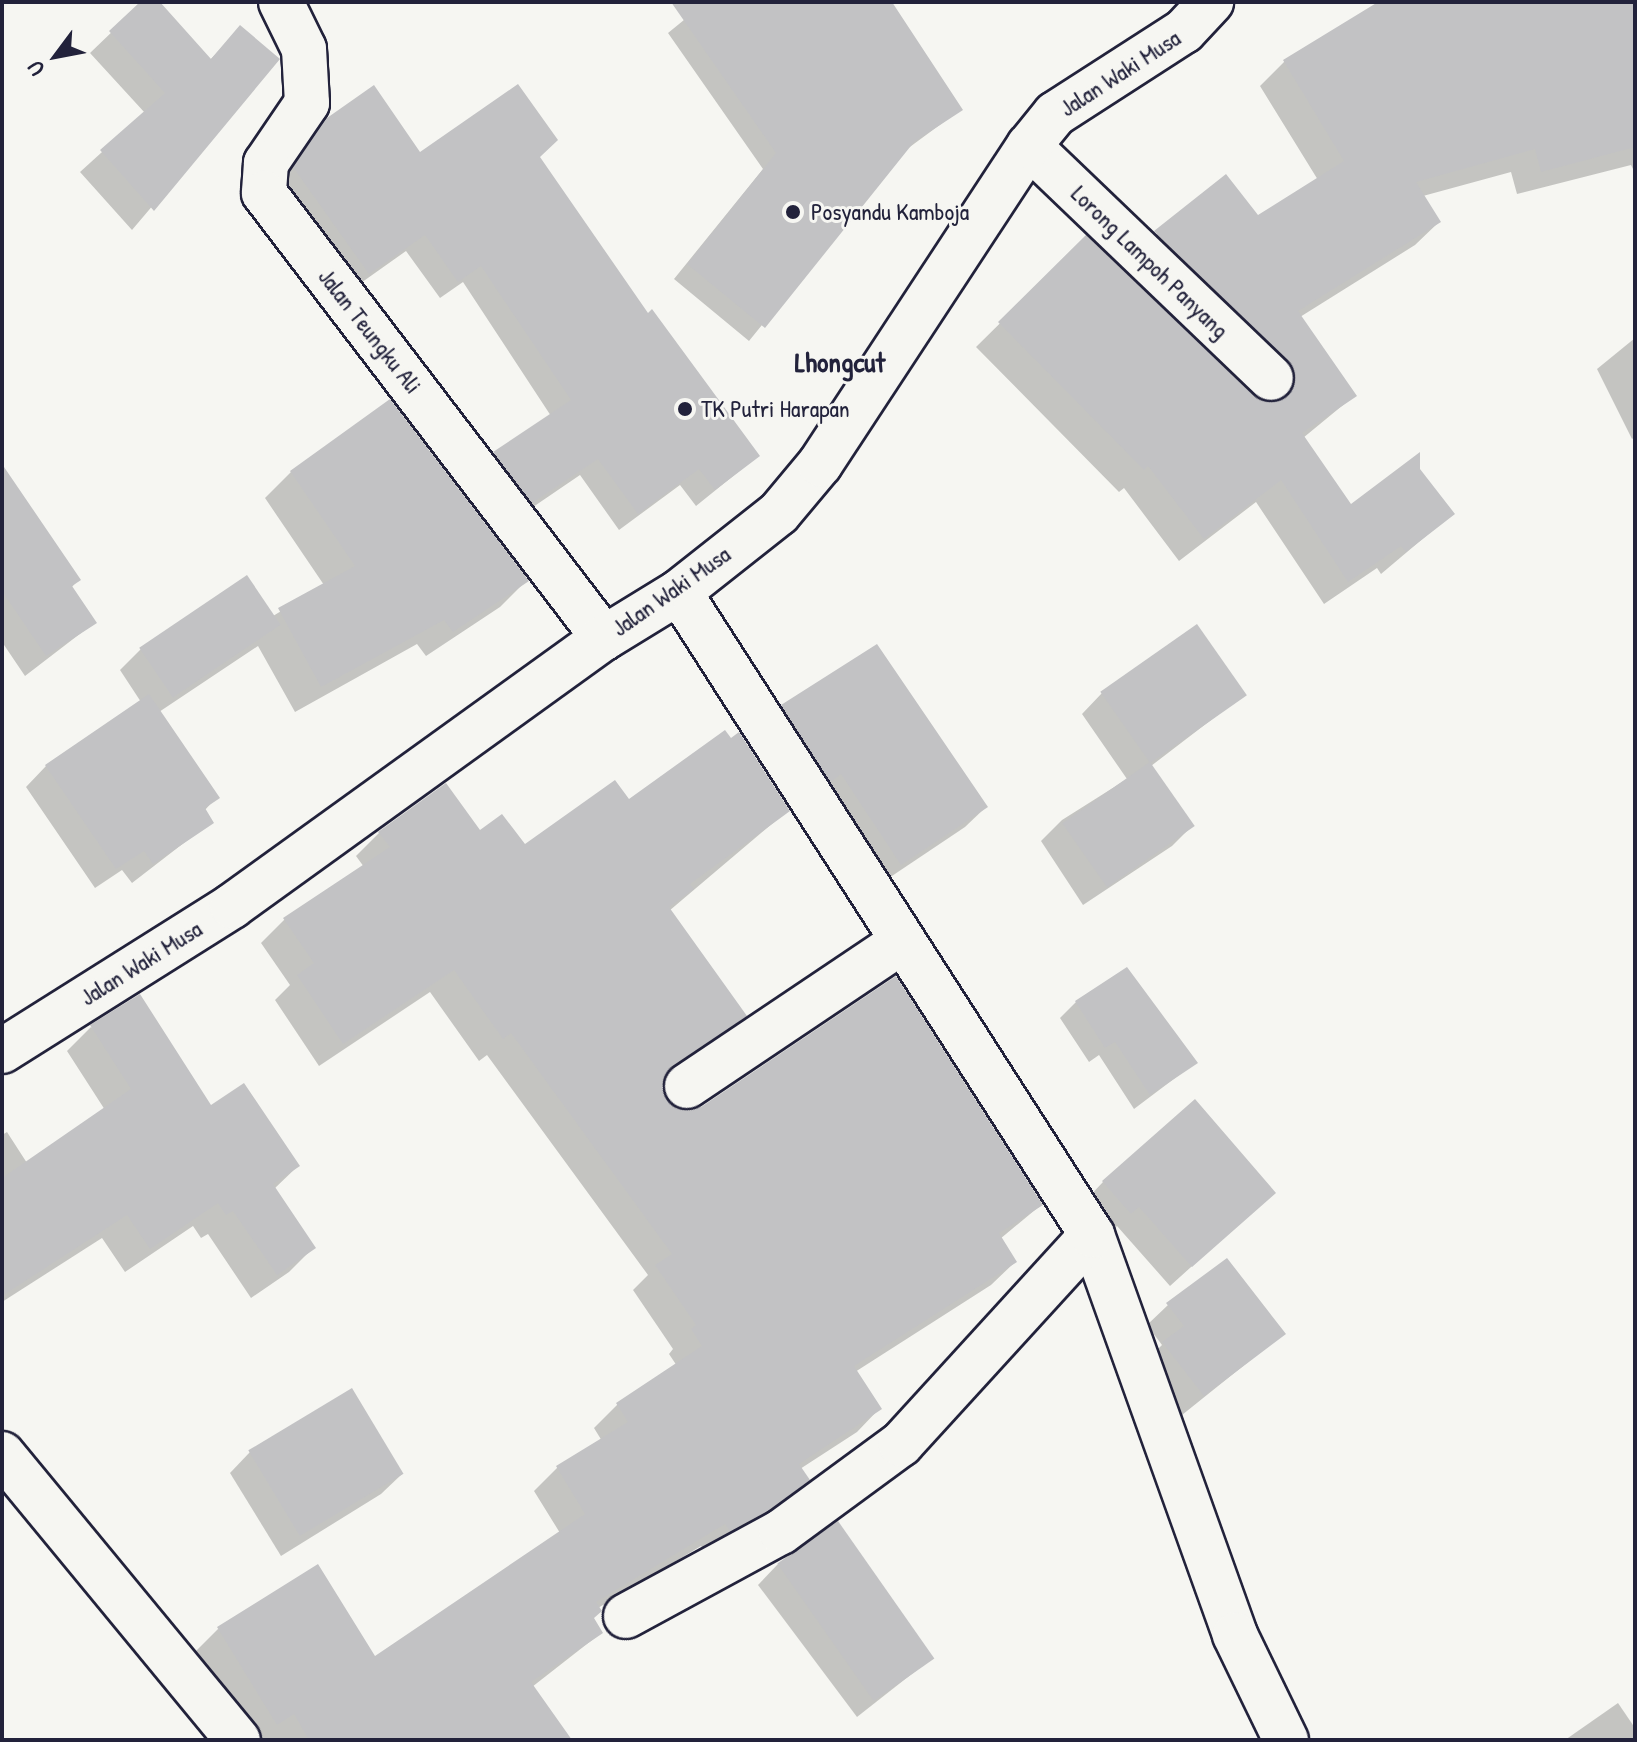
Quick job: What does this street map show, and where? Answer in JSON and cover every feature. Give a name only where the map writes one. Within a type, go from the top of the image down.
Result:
[{"type":"street","name":"Jalan Teungku Ali","points":[[281,2],[304,49],[308,89],[300,119],[266,163],[264,193],[604,638]]},
{"type":"street","name":"Jalan Waki Musa","points":[[2,1051],[232,906],[604,638],[679,592],[779,513],[820,464],[1029,146],[1068,102],[1184,31],[1211,2]]},
{"type":"street","name":"Lorong Lampoh Panyang","points":[[1029,146],[1271,378]]},
{"type":"street","points":[[679,592],[1092,1235],[1235,1635],[1286,1740]]},
{"type":"street","points":[[687,1086],[903,941]]},
{"type":"street","points":[[626,1616],[781,1532],[901,1444],[1092,1235]]},
{"type":"street","points":[[2,1454],[238,1740]]},
{"type":"building","points":[[140,2],[160,2],[211,59],[240,25],[280,59],[154,211],[100,150],[165,93],[109,31]]},
{"type":"building","points":[[671,2],[892,2],[963,110],[914,142],[765,328],[687,264],[776,153]]},
{"type":"building","points":[[1378,2],[1635,2],[1635,147],[1541,172],[1535,149],[1416,182],[1441,222],[1298,311],[1357,396],[1302,433],[1351,504],[1420,452],[1420,469],[1455,514],[1406,552],[1401,546],[1348,582],[1281,480],[1204,539],[1148,466],[1144,470],[998,322],[1086,235],[1254,396],[1266,402],[1288,396],[1295,383],[1289,361],[1154,231],[1226,174],[1258,215],[1344,161],[1283,60]]},
{"type":"building","points":[[518,84],[558,140],[540,157],[648,313],[652,309],[760,456],[715,490],[699,469],[638,514],[598,459],[532,503],[493,452],[571,400],[481,266],[458,282],[425,235],[369,274],[293,167],[327,118],[374,85],[420,152]]},
{"type":"building","points":[[390,399],[529,581],[453,632],[444,620],[321,687],[278,608],[355,566],[290,471]]},
{"type":"building","points":[[2,464],[81,580],[72,586],[97,623],[46,656],[2,591]]},
{"type":"building","points":[[247,575],[281,625],[173,697],[139,648]]},
{"type":"building","points":[[1197,624],[1247,695],[1150,763],[1100,692]]},
{"type":"building","points":[[877,644],[988,807],[901,865],[841,774],[831,782],[781,705]]},
{"type":"building","points":[[149,694],[220,798],[205,808],[214,823],[153,864],[144,851],[116,869],[45,765]]},
{"type":"building","points":[[725,730],[731,738],[739,732],[790,811],[690,884],[694,889],[669,907],[747,1016],[672,1066],[662,1087],[666,1099],[677,1109],[701,1107],[896,976],[1043,1205],[999,1233],[1017,1262],[854,1366],[882,1409],[799,1464],[810,1480],[768,1511],[730,1531],[725,1524],[596,1602],[602,1611],[594,1618],[603,1633],[531,1682],[572,1740],[309,1740],[294,1714],[277,1725],[217,1627],[318,1564],[375,1656],[585,1514],[556,1466],[628,1422],[616,1403],[702,1346],[691,1329],[696,1325],[655,1265],[672,1254],[511,1033],[503,1039],[454,970],[343,1044],[297,975],[314,963],[283,918],[390,847],[378,832],[446,783],[480,830],[502,814],[525,844],[615,780],[629,799]]},
{"type":"building","points":[[1150,762],[1195,826],[1107,887],[1062,823]]},
{"type":"building","points":[[1127,967],[1198,1063],[1150,1095],[1115,1042],[1105,1048],[1075,1001]]},
{"type":"building","points":[[140,994],[211,1105],[244,1083],[300,1166],[273,1184],[316,1248],[277,1275],[233,1211],[226,1215],[218,1203],[150,1249],[127,1215],[2,1296],[2,1178],[131,1089],[90,1025]]},
{"type":"building","points":[[1195,1099],[1276,1193],[1192,1267],[1139,1207],[1131,1214],[1102,1181]]},
{"type":"building","points":[[1227,1258],[1286,1334],[1204,1396],[1162,1342],[1184,1326],[1166,1303]]},
{"type":"building","points":[[352,1388],[404,1474],[300,1536],[248,1450]]},
{"type":"building","points":[[838,1521],[934,1659],[874,1701],[777,1563]]},
{"type":"place","name":"Posyandu Kamboja","points":[[793,212]]},
{"type":"place","name":"TK Putri Harapan","points":[[685,409]]},
{"type":"district","name":"Lhongcut","points":[[840,362]]}]
